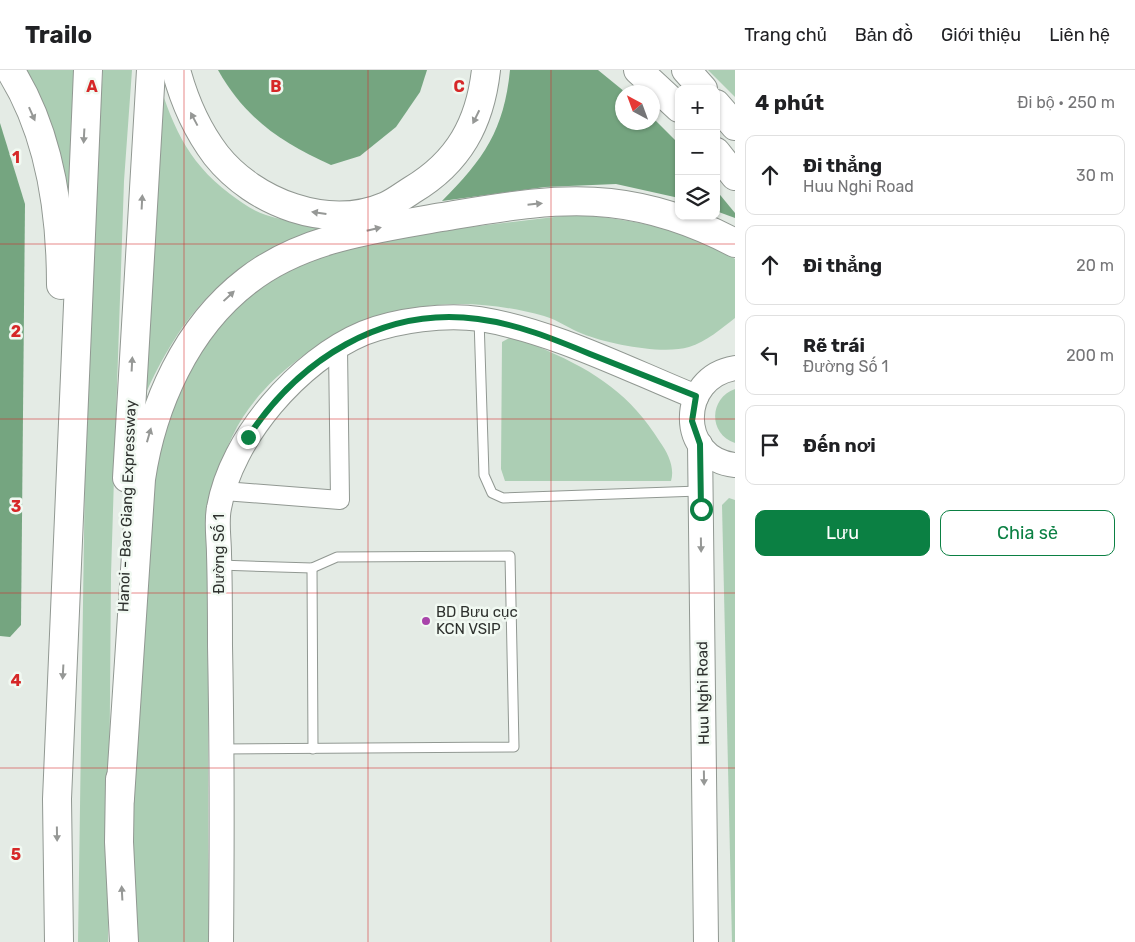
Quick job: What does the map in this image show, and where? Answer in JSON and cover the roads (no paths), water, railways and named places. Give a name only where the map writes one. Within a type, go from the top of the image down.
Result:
[{"type":"main road","points":[[10,70],[36,124],[56,200],[61,259],[65,623]]},
{"type":"main road","points":[[59,942],[57,799],[88,70]]},
{"type":"main road","name":"Hanoi - Bac Giang Expressway","points":[[124,942],[119,842],[128,437],[151,70]]},
{"type":"main road","points":[[176,70],[182,94],[197,125],[216,155],[242,180],[279,202],[319,214],[337,215],[356,214],[386,206],[428,181],[444,167],[466,135],[480,109],[486,70]]},
{"type":"main road","points":[[638,70],[675,104]]},
{"type":"main road","points":[[686,70],[699,85]]},
{"type":"main road","points":[[720,109],[735,126]]},
{"type":"main road","points":[[720,157],[735,176]]},
{"type":"main road","points":[[120,798],[141,479],[146,447],[150,430],[178,364],[190,342],[214,310],[231,294],[278,261],[325,241],[388,226],[493,208],[551,202],[611,203],[675,216],[735,243]]},
{"type":"street","name":"Đường Số 1","points":[[221,942],[222,749],[218,509],[233,464],[259,420],[295,381],[338,348],[364,333],[402,324],[452,317],[479,319],[518,327],[696,396]]},
{"type":"street","points":[[224,491],[340,500],[338,348]]},
{"type":"street","points":[[735,368],[713,376],[703,385],[696,396],[692,421],[700,444],[717,460],[735,465]]},
{"type":"street","name":"Huu Nghi Road","points":[[700,444],[706,942]]},
{"type":"lane","points":[[479,319],[484,475],[492,493],[503,498],[701,490]]},
{"type":"lane","points":[[219,565],[312,568],[337,557],[510,556],[514,747],[222,749]]},
{"type":"lane","points":[[312,568],[313,749]]},
{"type":"place","name":"BD Bưu cục KCN VSIP","points":[[426,621]]}]
